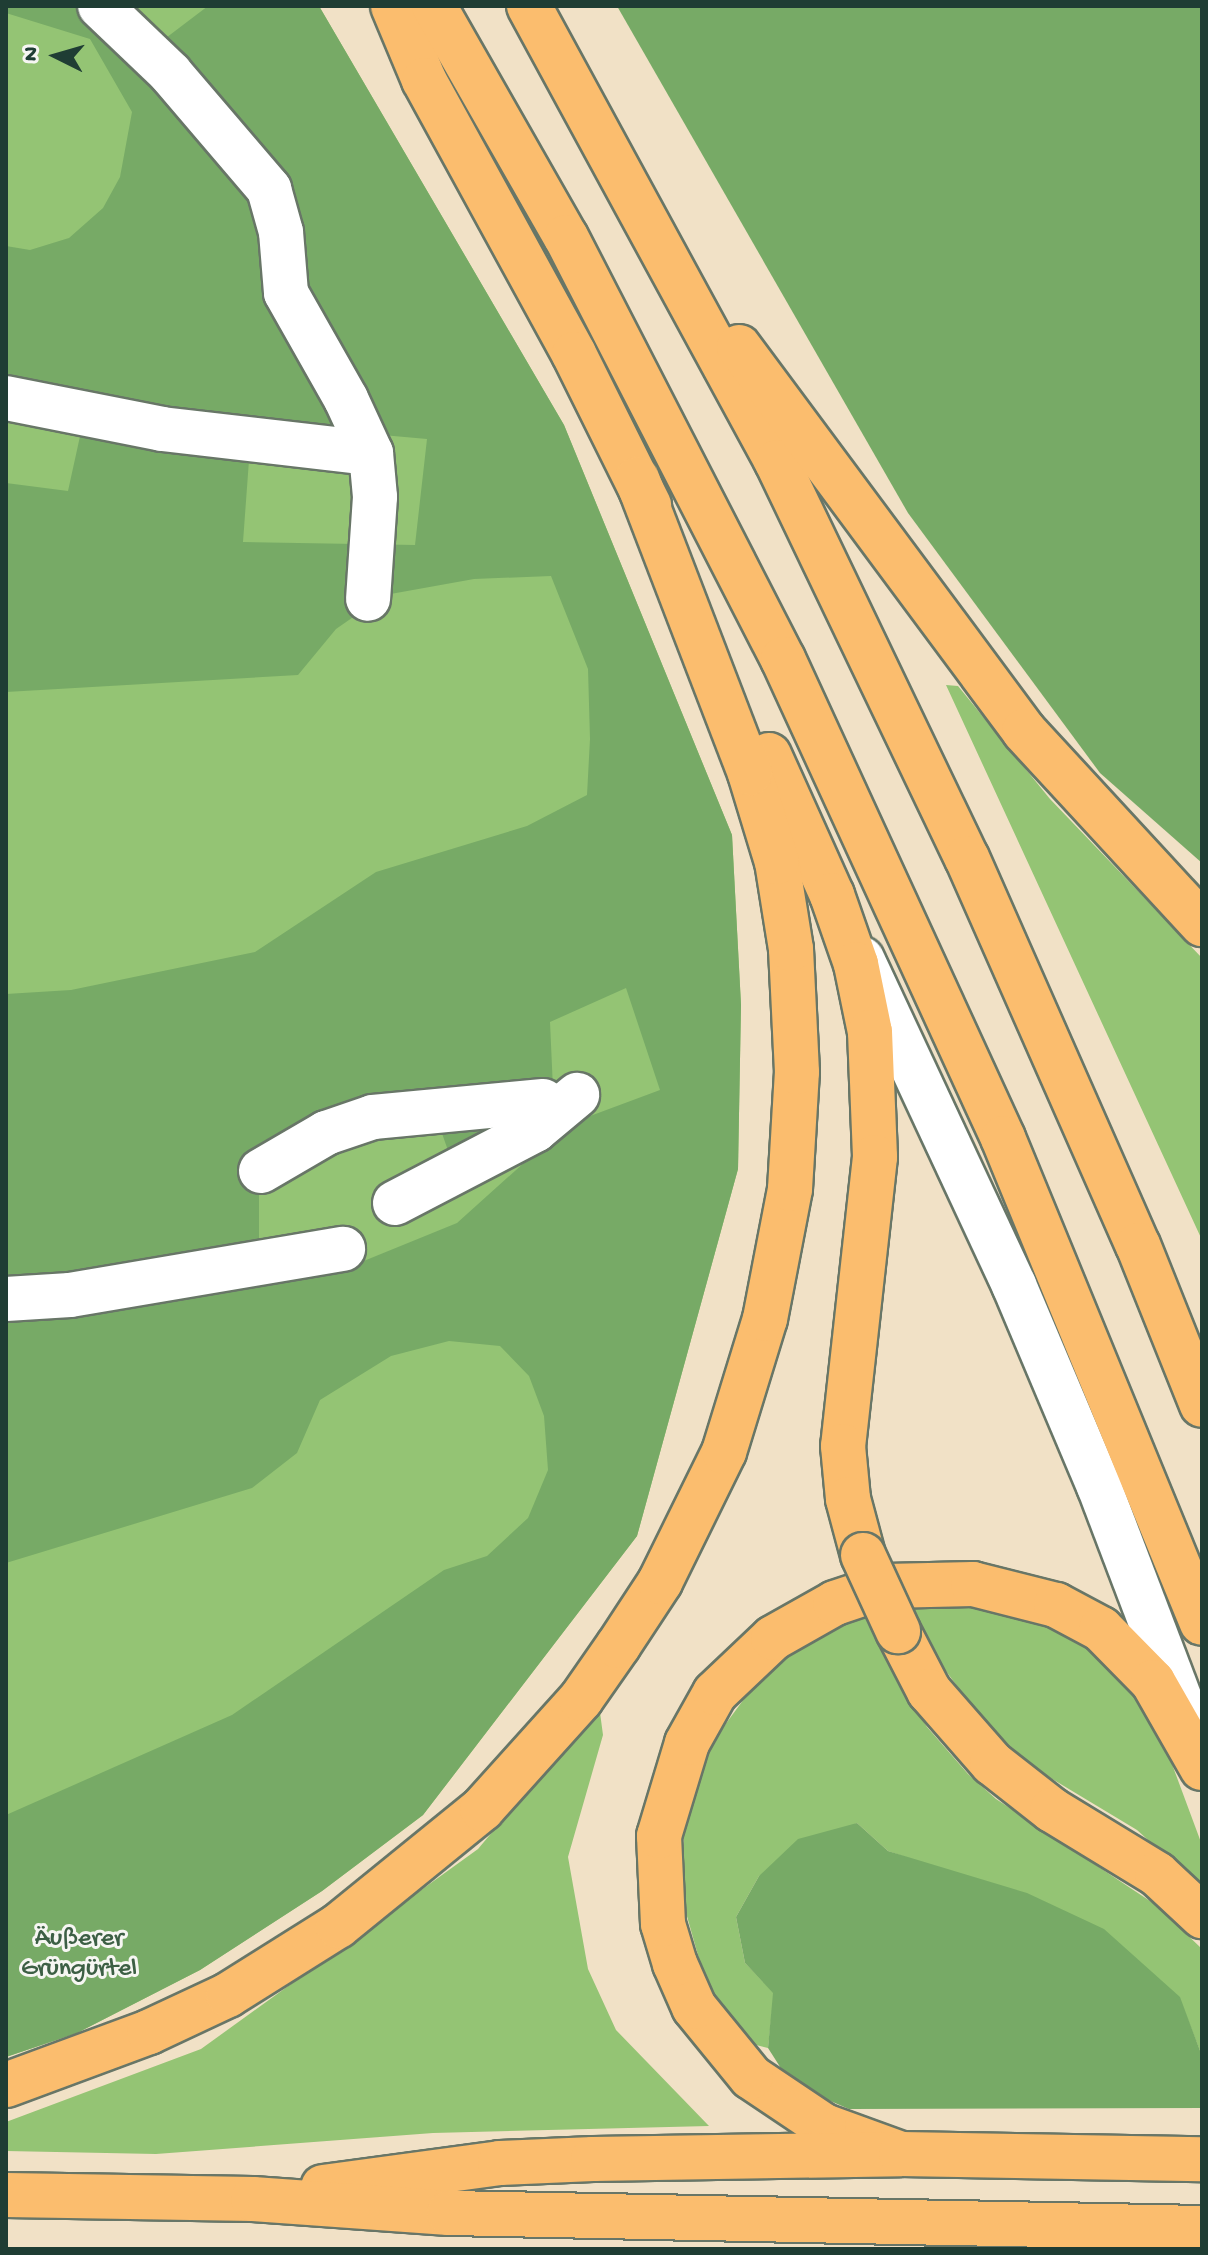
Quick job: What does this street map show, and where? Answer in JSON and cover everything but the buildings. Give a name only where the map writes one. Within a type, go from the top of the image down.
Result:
[{"type":"highway","points":[[393,6],[424,80],[637,479],[832,895],[856,964],[875,1092],[875,1157],[843,1446],[848,1499],[863,1555],[929,1691],[992,1763],[1052,1810],[1157,1874],[1202,1916]]},
{"type":"highway","points":[[434,6],[566,237],[783,659],[1003,1138],[1202,1623]]},
{"type":"highway","points":[[529,6],[777,462],[967,858],[1138,1245],[1202,1405]]},
{"type":"highway","points":[[664,251],[831,465],[907,578],[1024,731],[1202,924]]},
{"type":"highway","points":[[6,2085],[96,2054],[228,1995],[338,1926],[482,1809],[581,1699],[618,1646],[660,1582],[724,1452],[749,1381],[781,1256],[796,1134],[793,980],[777,862],[750,773],[637,479]]},
{"type":"highway","points":[[901,2154],[824,2126],[751,2077],[694,2007],[675,1964],[663,1924],[659,1836],[687,1743],[715,1693],[773,1638],[835,1603],[886,1586],[973,1584],[1056,1605],[1101,1629],[1153,1682],[1202,1768]]},
{"type":"highway","points":[[253,2199],[500,2163],[901,2154],[1202,2159]]},
{"type":"highway","points":[[6,2195],[253,2199],[449,2213],[1202,2228]]},
{"type":"lane","points":[[100,6],[170,73],[269,189],[281,232],[286,293],[346,399],[371,453],[375,497],[368,599]]},
{"type":"lane","points":[[6,398],[162,429],[371,453]]},
{"type":"lane","points":[[832,895],[982,1211],[1099,1486],[1202,1760]]},
{"type":"lane","points":[[261,1171],[326,1133],[373,1117],[560,1098],[535,1130],[395,1203]]},
{"type":"lane","points":[[6,1299],[70,1295],[343,1249]]},
{"type":"green space","name":"Äußerer Grüngürtel","points":[[6,6],[319,6],[564,425],[732,835],[741,1005],[738,1169],[637,1536],[423,1815],[322,1891],[200,1970],[77,2033],[6,2057]]},
{"type":"green space","name":"Äußerer Grüngürtel","points":[[6,6],[108,6],[154,47],[208,6],[319,6],[564,425],[732,835],[741,1005],[738,1169],[637,1536],[423,1815],[322,1891],[200,1970],[77,2033],[6,2057],[6,1815],[232,1715],[444,1570],[487,1556],[528,1518],[548,1470],[544,1416],[529,1376],[500,1346],[449,1341],[391,1356],[320,1400],[297,1453],[252,1488],[6,1563],[6,1315],[349,1267],[457,1223],[566,1125],[660,1090],[626,988],[550,1022],[553,1089],[451,1159],[438,1122],[400,1113],[259,1185],[259,1255],[6,1290],[6,994],[71,990],[255,952],[376,872],[527,826],[587,795],[590,739],[588,669],[551,576],[474,579],[385,595],[336,629],[298,675],[6,692],[6,483],[68,491],[84,418],[251,433],[243,542],[415,545],[427,439],[6,401],[6,246],[30,250],[69,238],[103,208],[120,177],[132,112],[90,39],[6,13]]},
{"type":"green space","points":[[617,6],[1202,6],[1202,863],[1100,773],[908,513]]},
{"type":"green space","points":[[946,685],[958,686],[1050,799],[1202,958],[1202,1240]]},
{"type":"green space","points":[[979,1605],[1063,1630],[1116,1670],[1156,1721],[1202,1845],[1202,1889],[1137,1830],[1034,1768],[982,1720],[943,1667],[907,1606]]},
{"type":"green space","points":[[868,1615],[896,1678],[927,1727],[968,1774],[996,1799],[1156,1905],[1201,1948],[1202,2056],[1179,1997],[932,1866],[888,1851],[857,1823],[759,1876],[736,1917],[745,1963],[774,1993],[768,2048],[744,2042],[705,1980],[681,1895],[685,1813],[716,1737],[761,1676],[815,1638]]},
{"type":"green space","points":[[599,1705],[603,1735],[568,1857],[588,1969],[616,2030],[709,2126],[433,2133],[156,2154],[6,2151],[6,2122],[201,2049],[478,1849]]},
{"type":"green space","points":[[857,1823],[888,1851],[1027,1893],[1104,1929],[1180,1997],[1202,2056],[1202,2108],[849,2109],[791,2084],[768,2048],[773,1993],[745,1963],[736,1917],[759,1876],[798,1839]]}]
